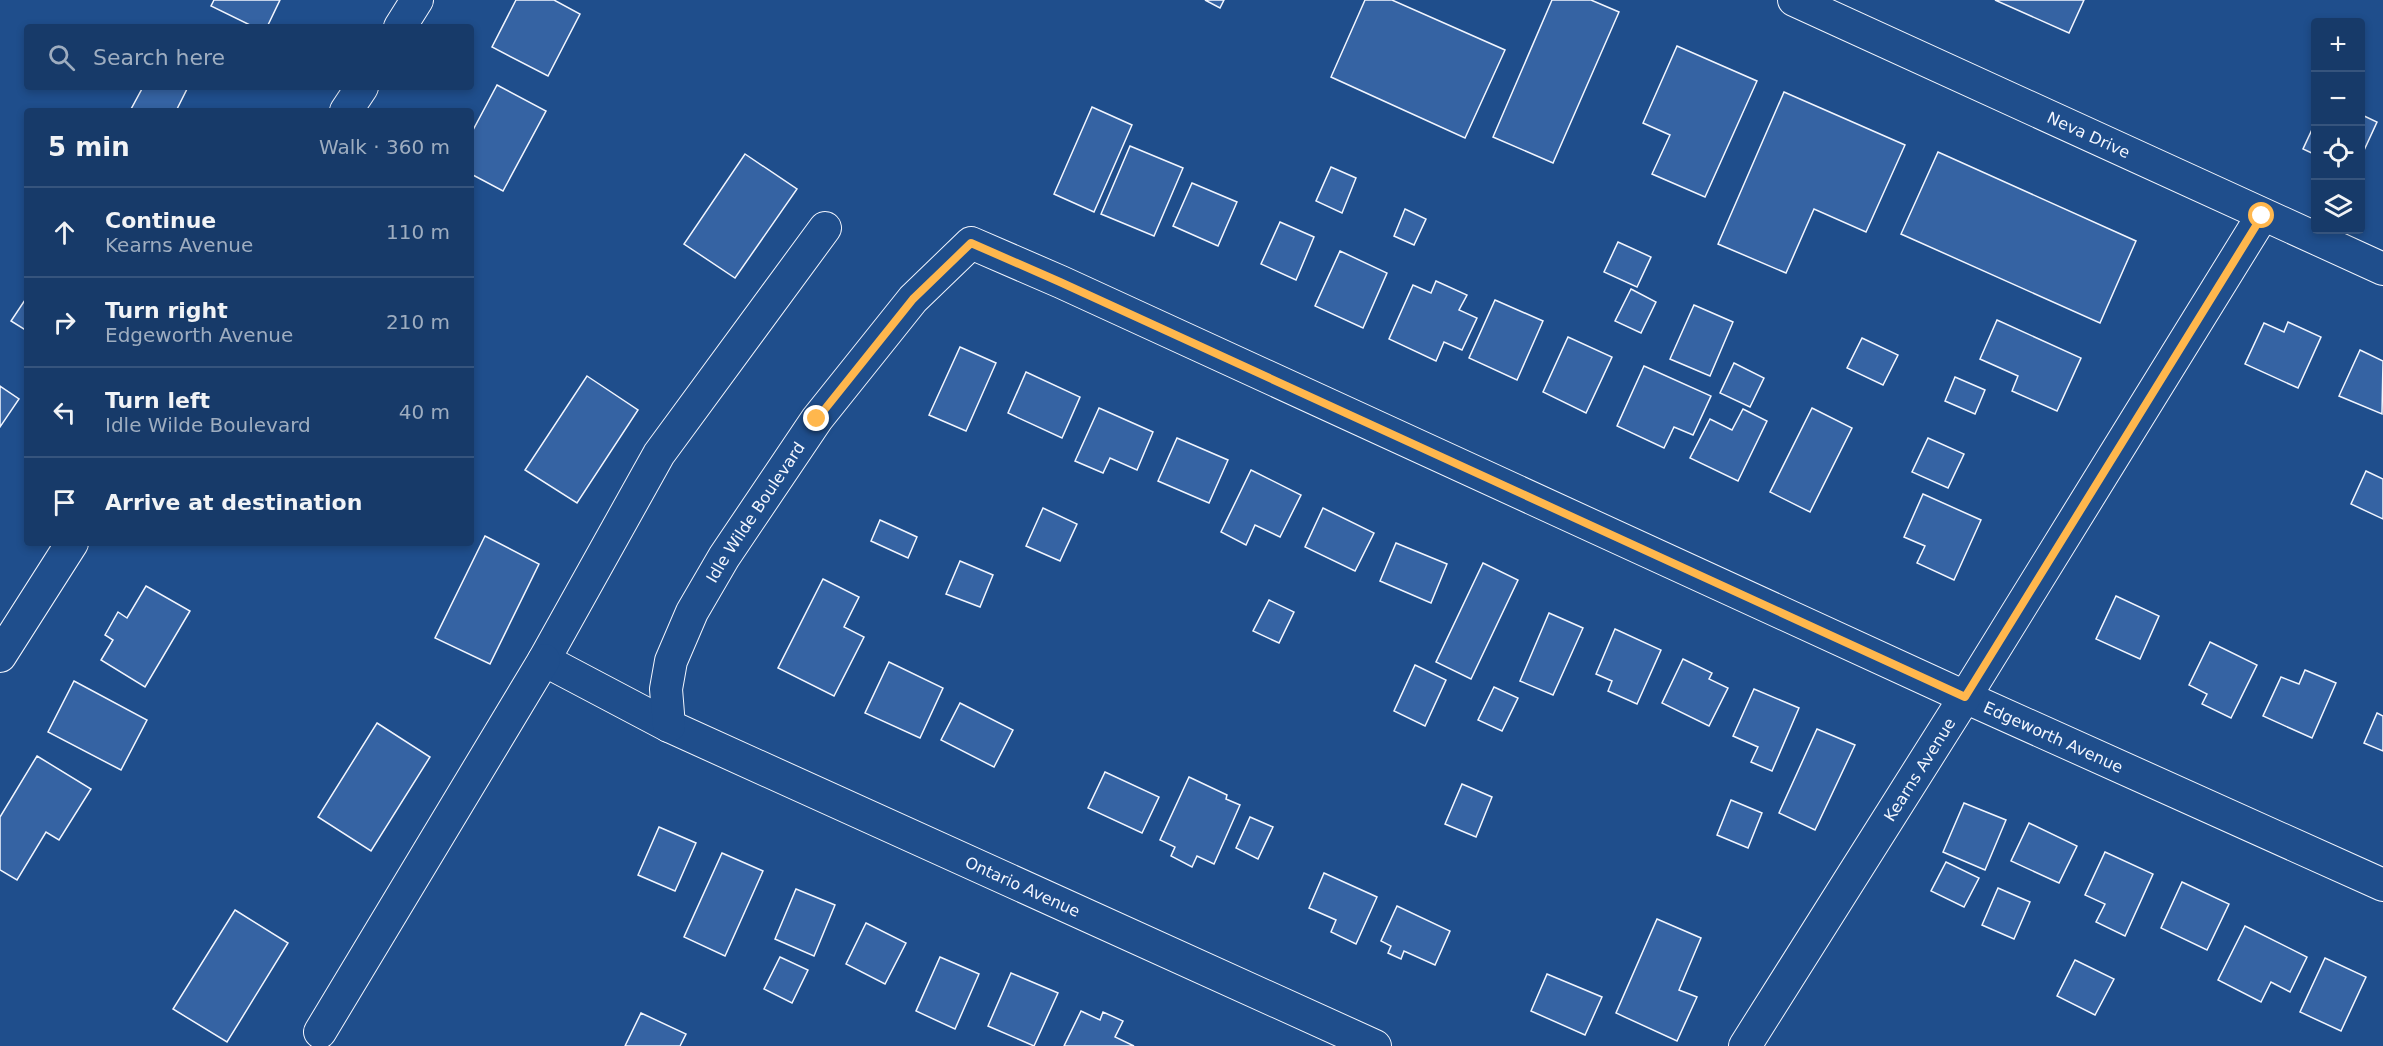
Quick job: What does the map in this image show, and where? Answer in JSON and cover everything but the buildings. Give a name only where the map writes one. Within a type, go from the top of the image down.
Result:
[{"type":"street","points":[[402,24],[417,0]]},
{"type":"street","name":"Neva Drive","points":[[1794,0],[2262,216],[2383,269]]},
{"type":"street","points":[[348,108],[360,90]]},
{"type":"street","name":"Kearns Avenue","points":[[1745,1046],[1965,697],[2262,216]]},
{"type":"street","points":[[320,1032],[544,660],[659,454],[825,228]]},
{"type":"street","name":"Edgeworth Avenue","points":[[971,243],[1965,697],[2383,885]]},
{"type":"street","name":"Idle Wilde Boulevard","points":[[669,726],[666,689],[671,660],[692,612],[724,557],[817,419],[913,299],[971,243]]},
{"type":"street","points":[[0,656],[70,546]]},
{"type":"street","name":"Ontario Avenue","points":[[544,660],[669,726],[1375,1046]]},
{"type":"route","points":[[817,419],[913,299],[971,243],[1965,697],[2262,216]]}]
